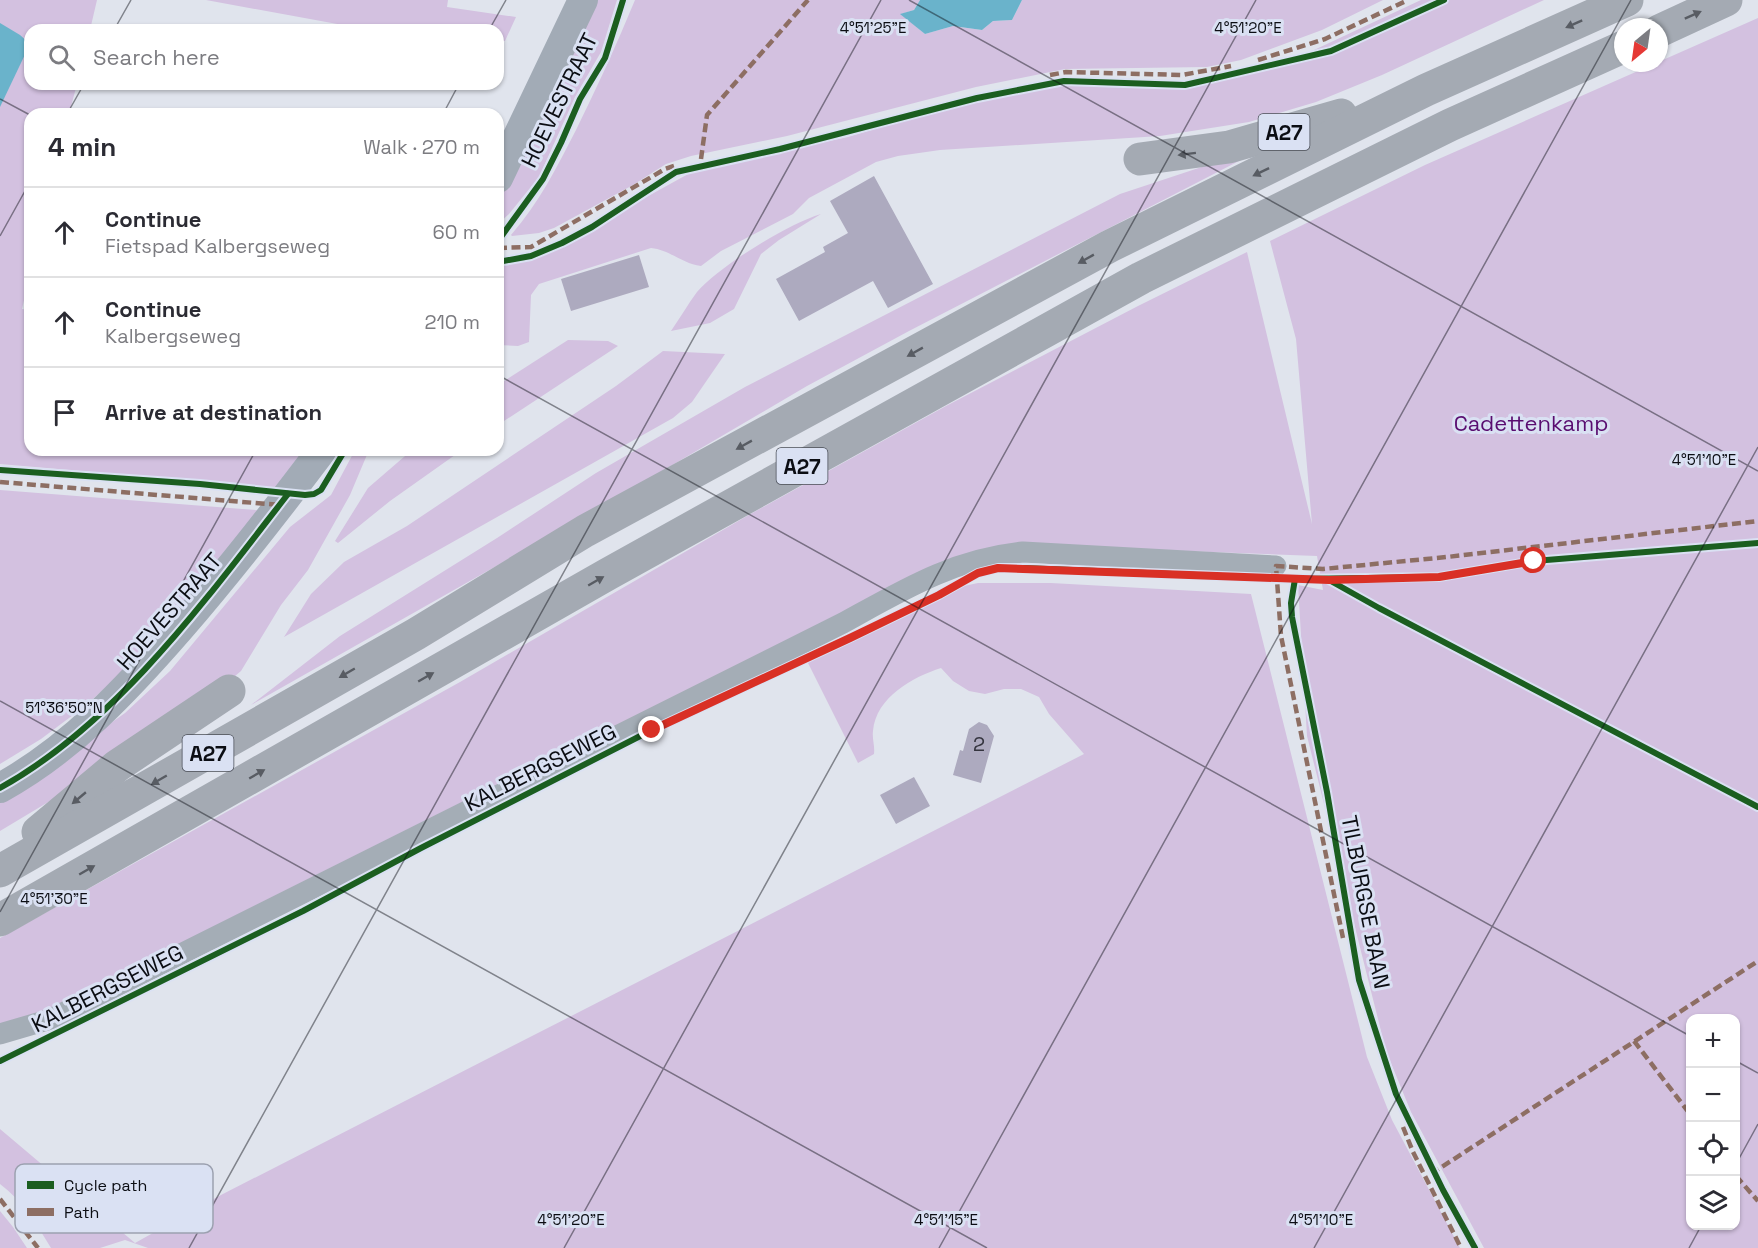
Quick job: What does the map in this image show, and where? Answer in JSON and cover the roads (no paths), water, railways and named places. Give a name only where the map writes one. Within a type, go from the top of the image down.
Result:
[{"type":"highway","name":"A27","points":[[0,871],[416,634],[585,531],[1110,246],[1426,90],[1627,0]]},
{"type":"highway","points":[[1668,27],[1726,0]]},
{"type":"highway","name":"A27","points":[[0,920],[608,573],[1141,278],[1450,125],[1614,51]]},
{"type":"highway","name":"A27","points":[[1140,159],[1228,147],[1426,90]]},
{"type":"highway","name":"A27","points":[[0,863],[117,766],[229,691]]},
{"type":"street","name":"HOEVESTRAAT","points":[[504,165],[583,0]]},
{"type":"street","name":"HOEVESTRAAT","points":[[0,789],[71,740],[150,663],[224,577],[317,456]]},
{"type":"street","name":"KALBERGSEWEG","points":[[0,1034],[51,1019],[833,628],[927,577],[994,555],[1023,552],[1276,566]]},
{"type":"water","points":[[920,0],[1022,0],[1012,20],[993,21],[982,30],[953,26],[925,34],[900,14],[914,10]]},
{"type":"water","points":[[0,23],[24,39],[24,57],[0,107]]},
{"type":"park label","name":"Cadettenkamp","points":[[1531,423]]}]
